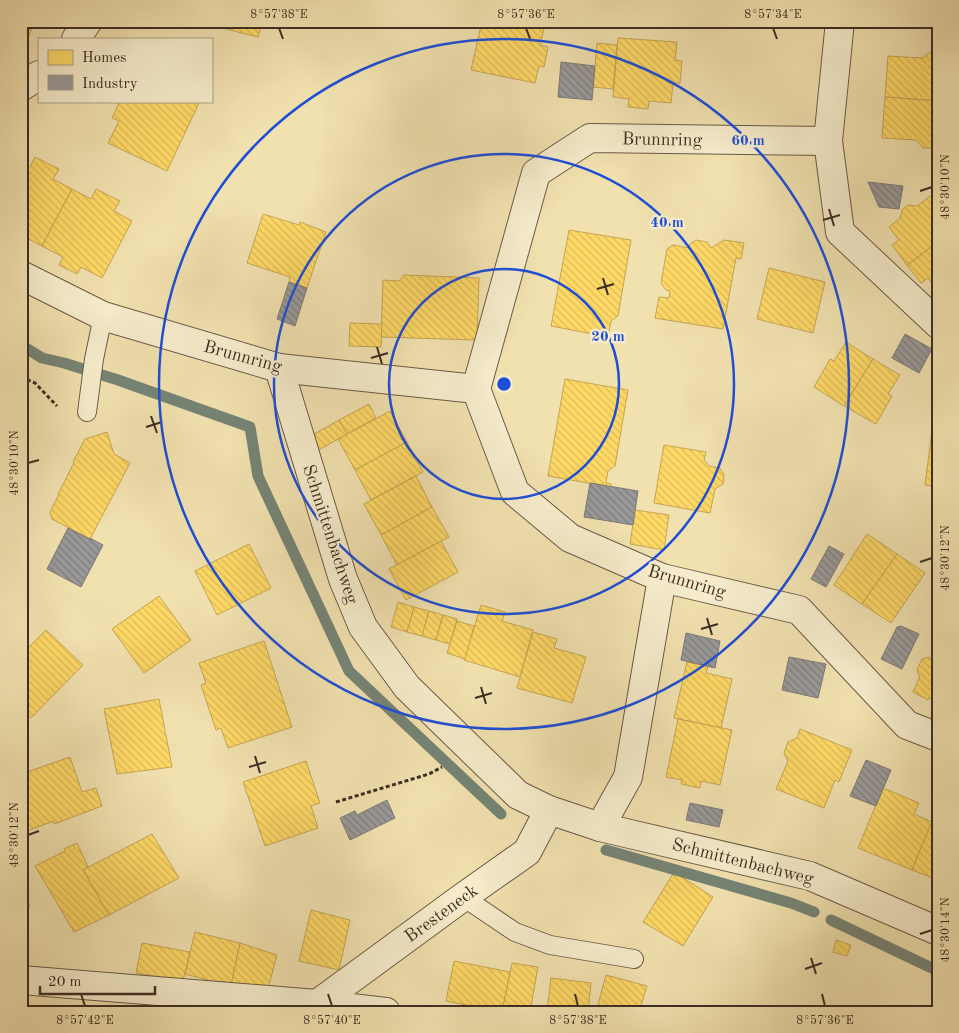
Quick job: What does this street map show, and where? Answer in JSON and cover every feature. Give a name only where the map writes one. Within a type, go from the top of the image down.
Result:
[{"type":"street","points":[[77,38],[88,21]]},
{"type":"street","points":[[840,21],[828,141],[840,232],[938,324]]},
{"type":"street","points":[[21,87],[38,76]]},
{"type":"street","name":"Brunnring","points":[[828,141],[590,138],[536,173],[476,389],[515,492],[570,538],[662,578],[799,610],[907,725],[938,737]]},
{"type":"street","name":"Brunnring","points":[[21,275],[103,316],[279,368],[476,389]]},
{"type":"street","name":"Schmittenbachweg","points":[[279,368],[342,579],[363,627],[407,687],[518,795],[549,810],[600,827],[810,876],[938,931]]},
{"type":"street","points":[[600,827],[628,777],[662,578]]},
{"type":"street","name":"Bresteneck","points":[[317,1004],[527,852],[549,810]]},
{"type":"street","points":[[21,980],[317,1004],[386,1012]]},
{"type":"lane","points":[[88,406],[94,359],[103,316]]},
{"type":"lane","points":[[463,897],[515,932],[550,945],[634,959]]},
{"type":"path","points":[[21,377],[35,383],[64,412],[88,406]]},
{"type":"path","points":[[336,802],[433,772]]},
{"type":"building: Homes","points":[[21,21],[35,21],[27,41],[21,39]]},
{"type":"building: Homes","points":[[194,21],[262,21],[258,37]]},
{"type":"building: Homes","points":[[482,21],[530,21],[545,24],[540,45],[548,47],[544,67],[539,66],[535,83],[471,70]]},
{"type":"building: Homes","points":[[618,38],[677,42],[675,60],[682,61],[680,83],[673,83],[671,103],[649,101],[648,109],[628,107],[629,99],[613,97]]},
{"type":"building: Homes","points":[[597,43],[617,45],[613,89],[593,87]]},
{"type":"building: Homes","points":[[930,52],[938,52],[938,101],[885,97],[888,56],[922,58]]},
{"type":"building: Homes","points":[[885,97],[938,101],[938,143],[932,148],[923,148],[916,140],[882,138]]},
{"type":"building: Homes","points":[[120,102],[200,102],[167,171],[108,143],[119,121],[112,118]]},
{"type":"building: Homes","points":[[35,157],[59,169],[53,179],[72,189],[42,246],[21,235],[21,162],[30,167]]},
{"type":"building: Homes","points":[[72,189],[91,199],[96,189],[120,201],[114,211],[132,221],[102,278],[81,267],[77,274],[59,265],[63,257],[42,246]]},
{"type":"building: Homes","points":[[930,196],[938,198],[938,242],[907,265],[892,245],[899,240],[889,227],[900,218],[902,210],[908,205],[917,206]]},
{"type":"building: Homes","points":[[263,214],[299,225],[300,222],[326,232],[307,288],[289,282],[290,277],[247,263]]},
{"type":"building: Homes","points":[[569,230],[631,240],[618,316],[611,321],[608,337],[551,326]]},
{"type":"building: Homes","points":[[696,240],[707,242],[711,248],[724,240],[744,243],[741,259],[736,258],[723,329],[655,318],[659,297],[669,298],[670,291],[666,290],[661,283],[667,249],[673,245],[689,248],[690,244]]},
{"type":"building: Homes","points":[[938,242],[938,291],[928,278],[921,283],[907,265]]},
{"type":"building: Homes","points":[[769,268],[825,282],[813,333],[757,319]]},
{"type":"building: Homes","points":[[404,275],[479,278],[477,340],[381,337],[383,280],[399,281]]},
{"type":"building: Homes","points":[[350,323],[382,324],[381,347],[349,346]]},
{"type":"building: Homes","points":[[846,342],[873,359],[844,406],[814,387],[830,359],[834,361]]},
{"type":"building: Homes","points":[[873,359],[900,375],[888,394],[892,396],[876,424],[844,406]]},
{"type":"building: Homes","points":[[565,379],[628,390],[615,466],[608,471],[606,483],[611,484],[611,487],[548,476]]},
{"type":"building: Homes","points":[[369,404],[376,418],[347,434],[339,420]]},
{"type":"building: Homes","points":[[390,411],[407,442],[355,470],[338,439]]},
{"type":"building: Homes","points":[[339,420],[347,434],[317,451],[309,437]]},
{"type":"building: Homes","points":[[933,423],[938,423],[938,487],[925,485]]},
{"type":"building: Homes","points":[[107,432],[114,454],[130,463],[90,539],[52,519],[50,512],[85,439]]},
{"type":"building: Homes","points":[[407,442],[423,472],[371,500],[355,470]]},
{"type":"building: Homes","points":[[664,445],[706,452],[704,460],[709,466],[720,468],[724,475],[723,484],[715,489],[710,513],[654,503]]},
{"type":"building: Homes","points":[[416,476],[432,507],[381,535],[364,504]]},
{"type":"building: Homes","points":[[432,507],[449,537],[397,565],[381,535]]},
{"type":"building: Homes","points":[[635,510],[669,515],[664,550],[630,544]]},
{"type":"building: Homes","points":[[867,534],[897,554],[862,604],[834,585]]},
{"type":"building: Homes","points":[[441,541],[458,572],[406,600],[389,569]]},
{"type":"building: Homes","points":[[249,544],[271,588],[217,615],[195,571]]},
{"type":"building: Homes","points":[[897,554],[925,573],[891,623],[862,604]]},
{"type":"building: Homes","points":[[21,593],[28,595],[21,617]]},
{"type":"building: Homes","points":[[159,596],[191,640],[144,673],[112,629]]},
{"type":"building: Homes","points":[[398,602],[414,607],[407,632],[391,627]]},
{"type":"building: Homes","points":[[481,605],[505,612],[502,621],[533,630],[520,677],[464,660]]},
{"type":"building: Homes","points":[[414,607],[429,611],[422,636],[407,632]]},
{"type":"building: Homes","points":[[429,611],[443,615],[436,640],[422,636]]},
{"type":"building: Homes","points":[[443,615],[457,619],[450,644],[436,640]]},
{"type":"building: Homes","points":[[457,621],[474,626],[465,659],[447,653]]},
{"type":"building: Homes","points":[[46,630],[83,665],[31,718],[21,709],[21,655]]},
{"type":"building: Homes","points":[[533,632],[557,639],[554,648],[586,657],[572,703],[517,688]]},
{"type":"building: Homes","points":[[264,641],[292,727],[228,748],[221,728],[216,730],[201,685],[206,683],[199,663]]},
{"type":"building: Homes","points":[[938,656],[938,702],[929,698],[928,700],[913,692],[920,676],[917,670],[922,659],[929,657],[935,661]]},
{"type":"building: Homes","points":[[687,662],[708,666],[706,673],[732,679],[721,728],[674,718]]},
{"type":"building: Homes","points":[[159,699],[172,767],[117,774],[104,709]]},
{"type":"building: Homes","points":[[678,719],[732,730],[720,785],[701,781],[700,788],[681,784],[682,780],[666,777]]},
{"type":"building: Homes","points":[[800,729],[852,750],[839,782],[835,780],[824,808],[776,789],[788,761],[784,753],[788,742],[797,738]]},
{"type":"building: Homes","points":[[70,757],[82,792],[96,788],[102,806],[54,824],[54,821],[21,833],[21,774]]},
{"type":"building: Homes","points":[[306,761],[320,803],[311,806],[318,828],[265,846],[243,782]]},
{"type":"building: Homes","points":[[883,788],[919,803],[914,814],[932,822],[912,870],[858,848]]},
{"type":"building: Homes","points":[[938,806],[938,880],[912,870]]},
{"type":"building: Homes","points":[[152,834],[179,878],[109,915],[83,870]]},
{"type":"building: Homes","points":[[77,843],[88,867],[83,870],[109,915],[74,932],[35,866]]},
{"type":"building: Homes","points":[[674,872],[713,897],[683,946],[643,922]]},
{"type":"building: Homes","points":[[21,886],[30,906],[21,910]]},
{"type":"building: Homes","points":[[311,910],[350,920],[339,970],[299,961]]},
{"type":"building: Homes","points":[[195,932],[240,943],[231,986],[185,974]]},
{"type":"building: Homes","points":[[836,940],[851,945],[847,956],[833,952]]},
{"type":"building: Homes","points":[[142,943],[190,952],[183,981],[136,973]]},
{"type":"building: Homes","points":[[240,943],[277,955],[266,996],[231,986]]},
{"type":"building: Homes","points":[[454,961],[510,972],[502,1012],[446,1001]]},
{"type":"building: Homes","points":[[512,963],[538,967],[530,1012],[502,1012]]},
{"type":"building: Homes","points":[[606,975],[647,986],[639,1012],[596,1012]]},
{"type":"building: Homes","points":[[551,978],[591,983],[588,1012],[547,1012]]},
{"type":"building: Industry","points":[[561,62],[595,66],[592,100],[558,97]]},
{"type":"building: Industry","points":[[868,182],[903,186],[899,209],[879,207]]},
{"type":"building: Industry","points":[[289,282],[307,288],[295,326],[277,319]]},
{"type":"building: Industry","points":[[905,334],[932,349],[919,373],[892,358]]},
{"type":"building: Industry","points":[[590,483],[638,491],[633,525],[584,517]]},
{"type":"building: Industry","points":[[68,528],[103,545],[81,587],[47,569]]},
{"type":"building: Industry","points":[[829,546],[844,554],[826,587],[811,579]]},
{"type":"building: Industry","points":[[901,626],[919,634],[902,669],[881,659],[897,627]]},
{"type":"building: Industry","points":[[686,633],[720,641],[715,668],[681,660]]},
{"type":"building: Industry","points":[[789,657],[826,664],[818,698],[782,690]]},
{"type":"building: Industry","points":[[866,760],[891,770],[876,806],[850,796]]},
{"type":"building: Industry","points":[[387,800],[395,818],[350,840],[340,818],[355,811],[357,815]]},
{"type":"building: Industry","points":[[690,803],[723,810],[719,827],[686,820]]},
{"type":"waterway","points":[[21,345],[42,358],[118,380],[250,427],[258,476],[349,671],[501,814]]},
{"type":"waterway","points":[[606,850],[791,903],[814,912]]},
{"type":"waterway","points":[[831,920],[938,971]]}]
